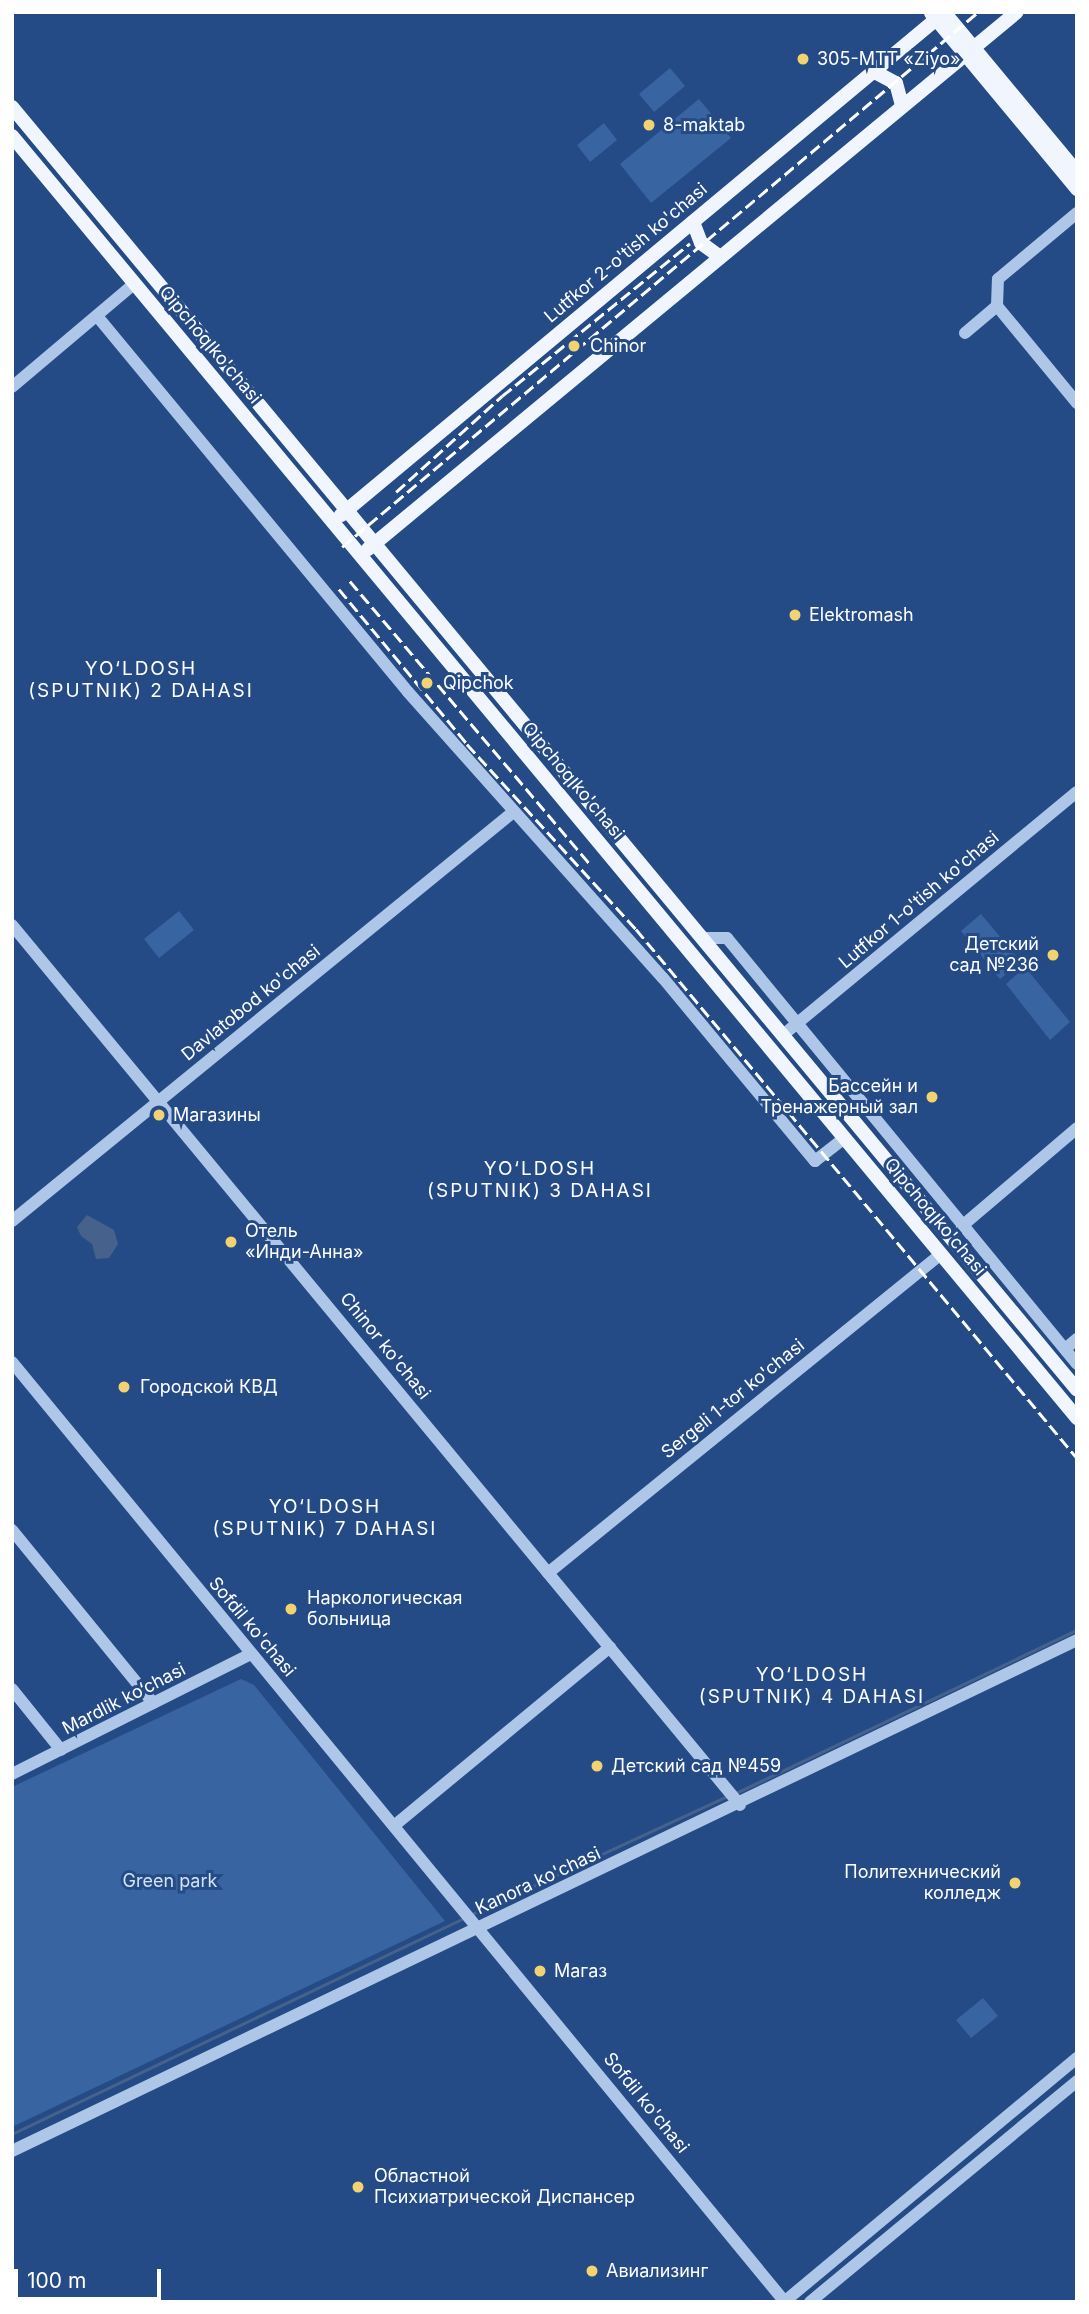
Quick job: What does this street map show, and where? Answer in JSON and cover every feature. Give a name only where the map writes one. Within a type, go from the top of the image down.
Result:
[{"type":"main road","points":[[360,556],[1017,12]]},
{"type":"main road","points":[[940,14],[1077,189]]},
{"type":"main road","name":"Lutfkor 2-o'tish ko'chasi","points":[[333,522],[940,14]]},
{"type":"main road","points":[[970,51],[1077,172]]},
{"type":"main road","points":[[873,71],[896,83],[902,106]]},
{"type":"main road","name":"Qipchoq ko'chasi","points":[[12,107],[1077,1390]]},
{"type":"main road","name":"Qipchoq ko'chasi","points":[[12,136],[1077,1418]]},
{"type":"main road","points":[[693,222],[701,243],[720,257]]},
{"type":"main road","points":[[150,303],[165,291]]},
{"type":"main road","points":[[488,709],[502,697]]},
{"type":"main road","points":[[688,950],[702,938]]},
{"type":"main road","points":[[868,1167],[883,1155]]},
{"type":"street","points":[[1077,213],[998,279],[997,306],[1077,402]]},
{"type":"street","points":[[12,387],[134,284]]},
{"type":"street","points":[[965,333],[997,306]]},
{"type":"street","points":[[97,316],[512,813],[663,978],[815,1161],[844,1138]]},
{"type":"street","name":"Lutfkor 1-o'tish ko'chasi","points":[[783,1035],[1077,792]]},
{"type":"street","name":"Davlatobod ko'chasi","points":[[12,1221],[512,813]]},
{"type":"street","name":"Chinor ko'chasi","points":[[12,925],[160,1100],[735,1798]]},
{"type":"street","name":"Qipchoq ko'chasi","points":[[702,938],[727,938],[1077,1364]]},
{"type":"street","points":[[962,1226],[1077,1128]]},
{"type":"street","name":"Sergeli 1-tor ko'chasi","points":[[548,1573],[941,1254]]},
{"type":"street","points":[[1065,1349],[1077,1339]]},
{"type":"street","name":"Sofdil ko'chasi","points":[[12,1362],[473,1919],[785,2302],[1077,2058]]},
{"type":"street","points":[[12,1530],[153,1703]]},
{"type":"street","name":"Kanora ko'chasi","points":[[12,2151],[473,1919],[1077,1640]]},
{"type":"street","points":[[395,1825],[610,1647]]},
{"type":"street","name":"Mardlik ko‘chasi","points":[[12,1774],[251,1654]]},
{"type":"street","points":[[12,1689],[61,1750]]},
{"type":"street","points":[[810,2302],[1077,2081]]},
{"type":"green space","points":[[670,68],[685,86],[654,112],[639,94]]},
{"type":"green space","points":[[699,99],[731,138],[651,203],[620,164]]},
{"type":"green space","points":[[604,123],[617,140],[590,162],[577,145]]},
{"type":"green space","points":[[179,911],[194,930],[159,958],[144,939]]},
{"type":"green space","points":[[981,914],[1021,962],[1000,979],[961,931]]},
{"type":"green space","points":[[1025,967],[1070,1022],[1050,1040],[1006,984]]},
{"type":"green space","name":"Green park","points":[[241,1679],[254,1685],[445,1921],[12,2127],[12,1787]]},
{"type":"green space","points":[[983,1998],[998,2016],[971,2038],[956,2020]]},
{"type":"shaded area","points":[[87,1215],[114,1230],[118,1244],[109,1258],[96,1259],[92,1244],[81,1236],[77,1227]]},
{"type":"waterway","points":[[734,1794],[1077,1630]]},
{"type":"waterway","points":[[470,1915],[728,1796]]},
{"type":"waterway","points":[[12,2134],[464,1918]]},
{"type":"railway","points":[[342,547],[978,12]]},
{"type":"railway","points":[[396,492],[502,396],[690,243]]},
{"type":"railway","points":[[350,581],[590,864]]},
{"type":"railway","points":[[339,589],[467,744],[636,929],[1077,1458]]},
{"type":"place","name":"305-MTT «Ziyo»","points":[[803,59]]},
{"type":"place","name":"8-maktab","points":[[649,125]]},
{"type":"place","name":"Chinor","points":[[574,346]]},
{"type":"place","name":"Elektromash","points":[[795,615]]},
{"type":"place","name":"Qipchok","points":[[427,683]]},
{"type":"place","name":"Детский сад №236","points":[[1053,955]]},
{"type":"place","name":"Бассейн и Тренажерный зал","points":[[932,1097]]},
{"type":"place","name":"Магазины","points":[[159,1115]]},
{"type":"place","name":"Отель «Инди-Анна»","points":[[231,1242]]},
{"type":"place","name":"Городской КВД","points":[[124,1387]]},
{"type":"place","name":"Наркологическая больница","points":[[291,1609]]},
{"type":"place","name":"Детский сад №459","points":[[597,1766]]},
{"type":"place","name":"Политехнический колледж","points":[[1015,1883]]},
{"type":"place","name":"Магаз","points":[[540,1971]]},
{"type":"place","name":"Областной Психиатрической Диспансер","points":[[358,2187]]},
{"type":"place","name":"Авиализинг","points":[[592,2271]]},
{"type":"district","name":"YO‘LDOSH (SPUTNIK) 2 DAHASI","points":[[141,680]]},
{"type":"district","name":"YO‘LDOSH (SPUTNIK) 3 DAHASI","points":[[540,1180]]},
{"type":"district","name":"YO‘LDOSH (SPUTNIK) 7 DAHASI","points":[[325,1518]]},
{"type":"district","name":"YO‘LDOSH (SPUTNIK) 4 DAHASI","points":[[812,1686]]}]
